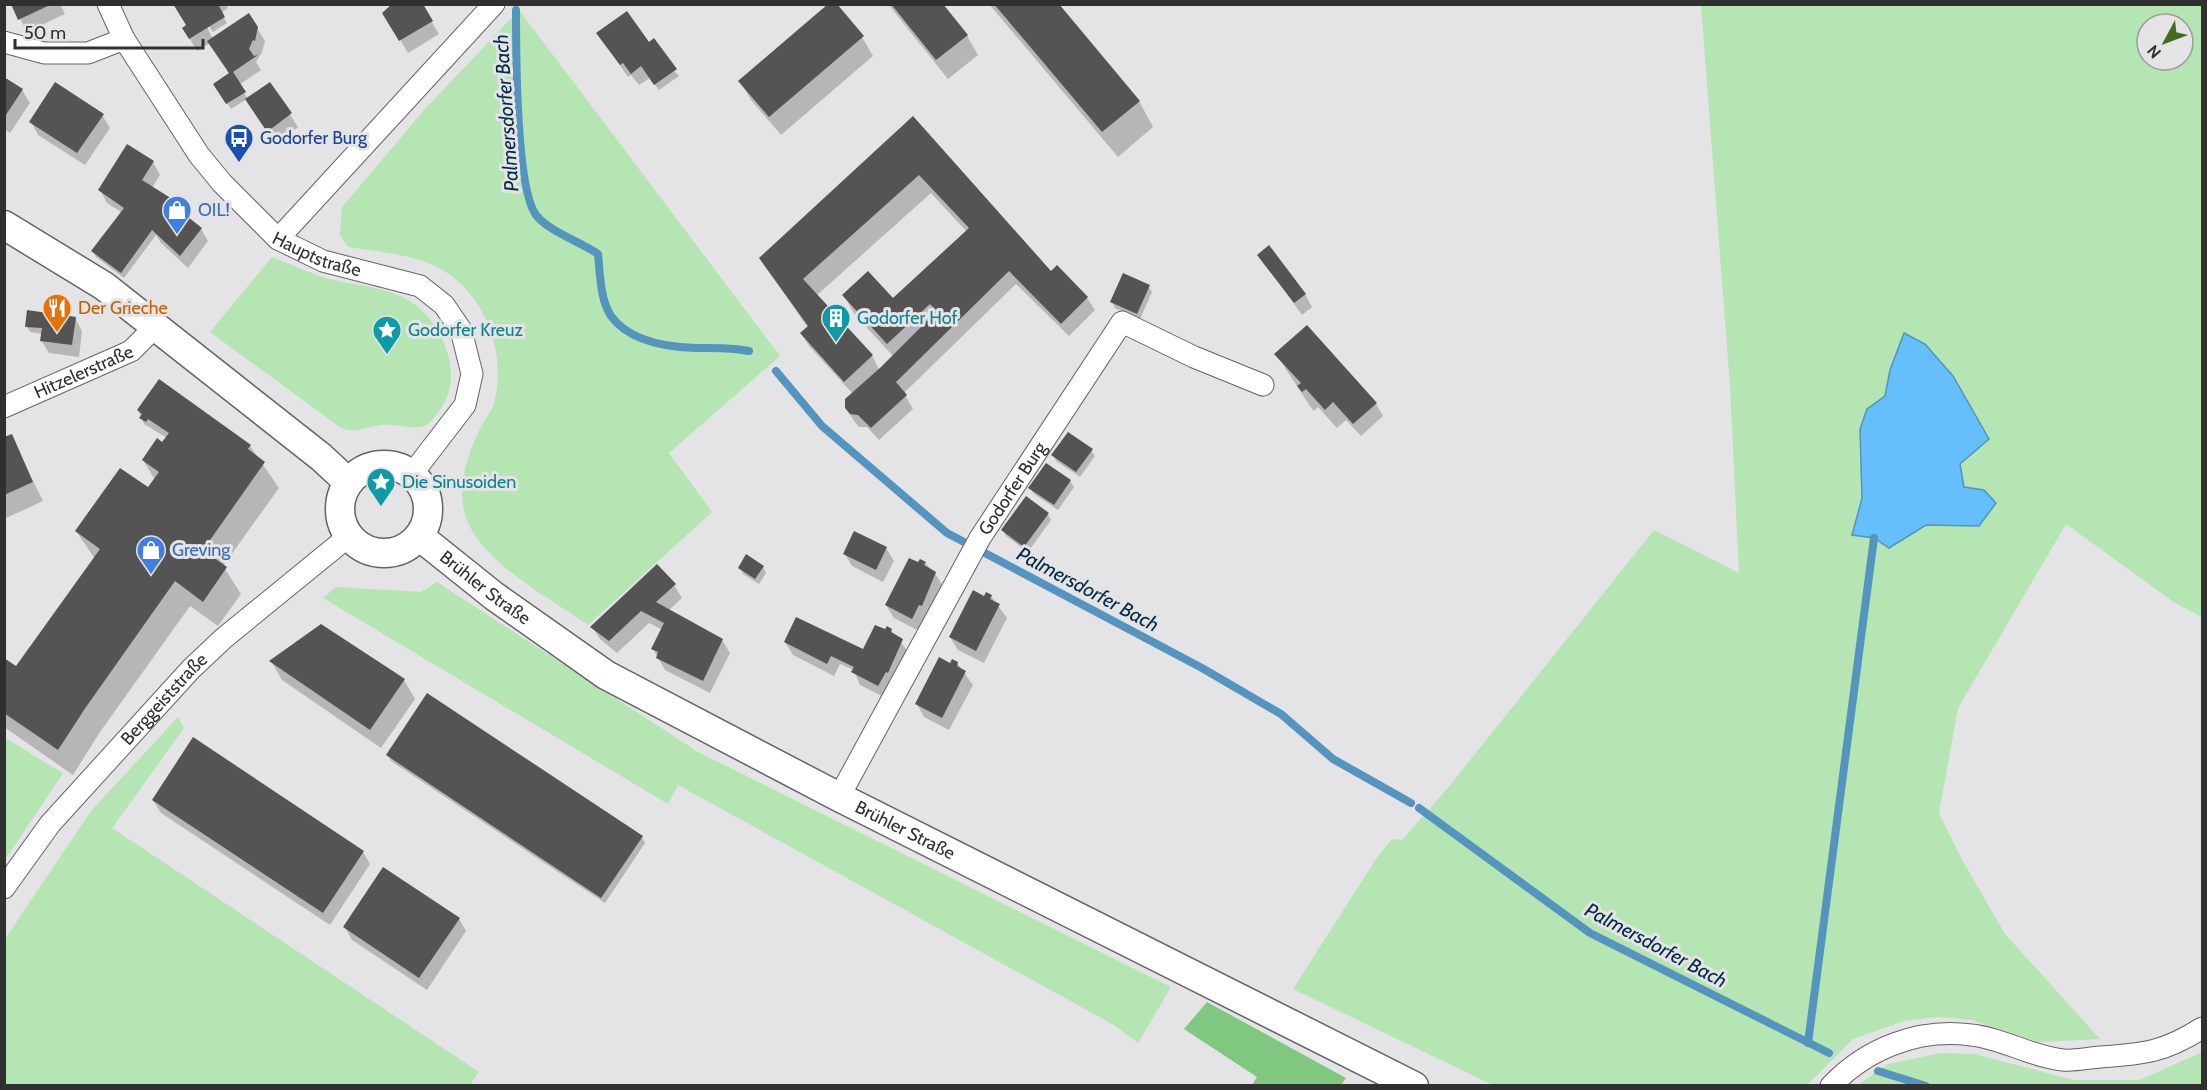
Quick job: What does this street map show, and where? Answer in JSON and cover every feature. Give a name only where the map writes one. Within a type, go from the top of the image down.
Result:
[{"type":"main road","points":[[4,225],[104,286],[321,457],[348,482]]},
{"type":"main road","points":[[373,465],[393,466],[412,474],[421,484],[429,509],[427,522],[419,536],[399,551],[385,554],[359,546],[341,523],[339,507],[348,482],[361,470],[373,465]]},
{"type":"main road","name":"Brühler Straße","points":[[419,536],[494,596],[606,675],[839,797],[1414,1086]]},
{"type":"street","name":"Hauptstraße","points":[[108,4],[123,39],[200,155],[222,183],[278,239],[323,261],[420,286],[444,305],[461,330],[472,374],[465,405],[412,474]]},
{"type":"street","points":[[278,239],[494,4]]},
{"type":"street","points":[[4,42],[44,53],[88,53],[123,39]]},
{"type":"street","name":"Godorfer Burg","points":[[839,797],[975,546],[1122,322],[1194,357],[1263,385]]},
{"type":"street","name":"Hitzelerstraße","points":[[4,407],[131,351],[155,327]]},
{"type":"street","name":"Berggeiststraße","points":[[4,888],[50,824],[191,669],[224,638],[349,536]]},
{"type":"street","points":[[1831,1086],[1842,1074],[1884,1047],[1895,1042],[1923,1036],[1971,1035],[2063,1060],[2145,1054],[2176,1045],[2202,1028]]},
{"type":"green space","points":[[1701,5],[2202,5],[2202,617],[2175,603],[2066,524],[1958,708],[1939,813],[1961,858],[2005,934],[2100,1039],[2038,1042],[1972,1020],[1937,1017],[1904,1021],[1853,1039],[1807,1085],[1493,1085],[1293,989],[1378,856],[1392,839],[1402,840],[1447,789],[1654,530],[1739,573],[1730,386]],"holes":[[[1904,334],[1989,439],[1960,464],[1964,487],[1984,490],[1979,526],[1926,525],[1889,548],[1874,538],[1852,535],[1862,498],[1860,429],[1867,409],[1885,396],[1890,370]]]},
{"type":"green space","points":[[519,10],[780,356],[669,453],[712,512],[588,625],[536,591],[499,562],[472,531],[465,514],[462,491],[465,469],[476,437],[493,406],[497,384],[498,365],[495,345],[481,310],[457,280],[441,269],[407,257],[348,247],[340,235],[342,207],[425,109]]},
{"type":"green space","points":[[272,257],[323,277],[397,294],[418,307],[428,317],[444,342],[451,371],[446,399],[431,421],[421,427],[385,425],[356,430],[341,428],[210,332]]},
{"type":"green space","points":[[437,582],[698,752],[1171,987],[1138,1043],[1114,1025],[678,785],[668,804],[323,598],[336,587],[421,592]]},
{"type":"green space","points":[[178,717],[184,728],[112,828],[479,1072],[470,1085],[5,1085],[5,939],[91,811]]},
{"type":"green space","points":[[5,738],[63,773],[5,860]]},
{"type":"green space","points":[[1207,1002],[1346,1078],[1341,1085],[1252,1085],[1257,1077],[1184,1029]]},
{"type":"green space","points":[[2202,1052],[2202,1085],[1858,1085],[1888,1064],[1941,1053],[1975,1054],[2073,1080],[2140,1080]]},
{"type":"water","points":[[1904,333],[1925,344],[1953,376],[1989,439],[1960,464],[1964,487],[1984,490],[1996,503],[1979,526],[1926,525],[1889,548],[1874,538],[1852,535],[1862,498],[1860,429],[1867,409],[1885,396],[1890,370]]},
{"type":"building","points":[[11,4],[52,4],[18,20]]},
{"type":"building","points":[[173,4],[221,4],[219,6],[225,17],[189,39],[182,28],[186,25]]},
{"type":"building","points":[[392,4],[423,4],[433,21],[399,41],[382,13]]},
{"type":"building","points":[[828,4],[837,4],[864,36],[769,117],[738,81]]},
{"type":"building","points":[[891,4],[943,4],[968,35],[936,60]]},
{"type":"building","points":[[994,4],[1059,4],[1140,101],[1102,132]]},
{"type":"building","points":[[627,11],[649,42],[654,38],[677,69],[654,85],[641,66],[631,74],[623,63],[620,65],[596,33]]},
{"type":"building","points":[[249,13],[258,27],[255,41],[253,40],[249,49],[254,56],[258,55],[233,72],[246,92],[226,104],[213,84],[229,73],[207,41]]},
{"type":"building","points":[[4,77],[23,89],[4,118]]},
{"type":"building","points":[[55,82],[104,114],[77,153],[29,122]]},
{"type":"building","points":[[270,82],[292,113],[267,132],[245,99]]},
{"type":"building","points":[[913,116],[1051,271],[1057,265],[1088,297],[1061,324],[1009,271],[896,382],[907,395],[871,428],[858,415],[850,414],[845,408],[845,399],[937,311],[930,304],[887,344],[842,295],[868,271],[893,298],[969,228],[919,175],[803,279],[873,355],[844,382],[800,333],[808,326],[759,258]]},
{"type":"building","points":[[127,144],[154,161],[142,180],[177,202],[170,211],[184,222],[188,217],[202,228],[180,256],[152,230],[121,273],[91,251],[124,208],[98,190]]},
{"type":"building","points":[[1269,245],[1306,294],[1294,303],[1257,255]]},
{"type":"building","points":[[1123,273],[1150,285],[1137,314],[1110,302]]},
{"type":"building","name":"Der Grieche","points":[[27,310],[76,317],[72,345],[40,341],[42,328],[25,327]]},
{"type":"building","points":[[1307,325],[1377,403],[1353,424],[1333,402],[1325,410],[1306,389],[1302,392],[1297,386],[1301,383],[1274,354]]},
{"type":"building","name":"Greving","points":[[159,379],[251,445],[248,449],[265,462],[203,550],[227,567],[203,602],[175,581],[58,750],[4,713],[4,658],[16,666],[100,549],[75,531],[120,468],[148,487],[159,472],[142,460],[157,438],[162,442],[169,433],[148,419],[146,422],[139,418],[142,414],[137,410]]},
{"type":"building","points":[[1068,432],[1093,449],[1076,472],[1051,455]]},
{"type":"building","points":[[12,434],[33,482],[4,495],[4,437]]},
{"type":"building","points":[[1046,463],[1071,480],[1054,505],[1028,488]]},
{"type":"building","points":[[1026,496],[1049,513],[1024,547],[1001,530]]},
{"type":"building","points":[[854,531],[887,547],[876,570],[843,554]]},
{"type":"building","points":[[746,554],[764,566],[755,579],[738,568]]},
{"type":"building","points":[[909,558],[918,562],[920,559],[926,562],[924,565],[936,572],[922,606],[919,605],[912,619],[885,605]]},
{"type":"building","points":[[657,564],[676,584],[656,602],[723,639],[703,681],[656,658],[658,652],[651,649],[664,623],[641,611],[609,641],[590,627]]},
{"type":"building","points":[[973,590],[984,596],[986,592],[992,595],[990,599],[1000,604],[976,651],[949,637]]},
{"type":"building","points":[[796,617],[863,649],[875,625],[885,629],[887,626],[892,629],[891,632],[903,639],[888,673],[886,672],[878,686],[851,672],[854,667],[831,656],[827,664],[784,642]]},
{"type":"building","points":[[321,624],[405,679],[370,730],[269,661]]},
{"type":"building","points":[[939,657],[950,663],[952,659],[958,662],[957,666],[966,671],[942,718],[915,704]]},
{"type":"building","points":[[427,693],[643,836],[601,898],[386,755]]},
{"type":"building","points":[[193,737],[364,851],[323,913],[152,800]]},
{"type":"building","points":[[383,867],[460,918],[419,978],[343,927]]},
{"type":"waterway","name":"Palmersdorfer Bach","points":[[516,10],[518,117],[521,149],[529,200],[536,215],[548,226],[598,254],[601,286],[607,309],[619,325],[628,331],[649,341],[672,346],[749,351]]},
{"type":"waterway","name":"Palmersdorfer Bach","points":[[776,371],[822,426],[947,533],[1202,668],[1281,714],[1333,759],[1411,803]]},
{"type":"waterway","points":[[1808,1043],[1874,538]]},
{"type":"waterway","name":"Palmersdorfer Bach","points":[[1419,808],[1590,933],[1829,1053]]},
{"type":"waterway","name":"Palmersdorfer Bach","points":[[1878,1071],[1926,1086]]},
{"type":"place","name":"Godorfer Burg","points":[[239,164]]},
{"type":"place","name":"OIL!","points":[[177,236]]},
{"type":"place","name":"Der Grieche","points":[[57,334]]},
{"type":"place","name":"Godorfer Hof","points":[[836,344]]},
{"type":"place","name":"Godorfer Kreuz","points":[[387,356]]},
{"type":"place","name":"Die Sinusoiden","points":[[381,508]]},
{"type":"place","name":"Greving","points":[[151,576]]}]
